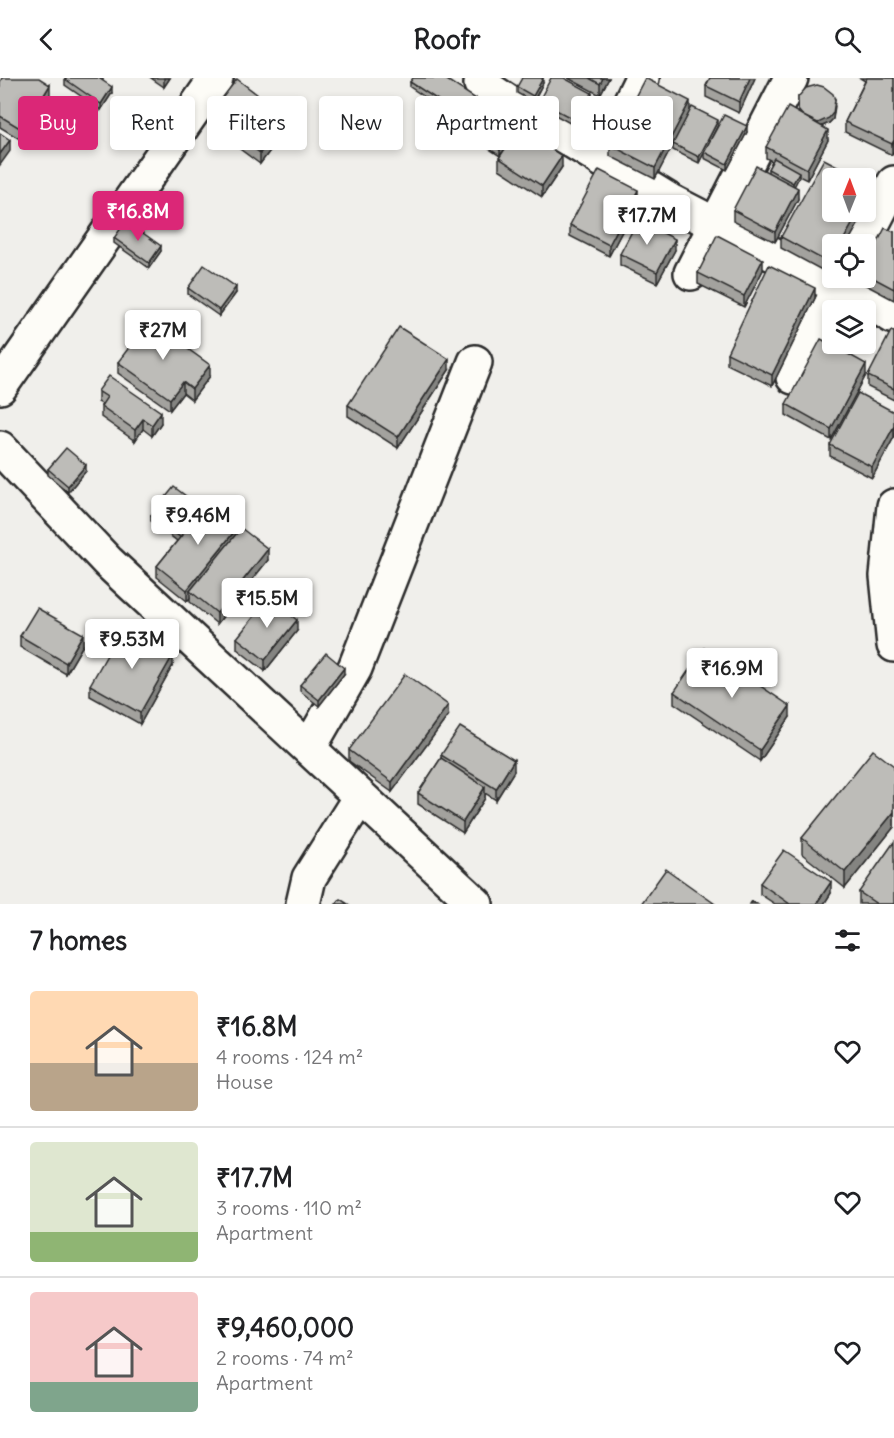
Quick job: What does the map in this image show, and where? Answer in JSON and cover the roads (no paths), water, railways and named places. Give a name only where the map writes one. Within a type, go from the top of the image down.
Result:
[{"type":"street","points":[[0,387],[216,78]]},
{"type":"street","points":[[483,78],[481,84],[505,100],[672,202],[815,276],[822,278]]},
{"type":"street","points":[[602,160],[642,78]]},
{"type":"street","points":[[691,273],[791,78]]},
{"type":"street","points":[[867,234],[894,183]]},
{"type":"street","points":[[793,377],[840,288]]},
{"type":"street","points":[[852,288],[894,317]]},
{"type":"street","points":[[309,748],[355,668],[475,362]]},
{"type":"street","points":[[0,448],[108,562],[476,904]]},
{"type":"street","points":[[894,506],[887,576],[894,645]]},
{"type":"street","points":[[303,904],[309,878],[360,797]]}]
